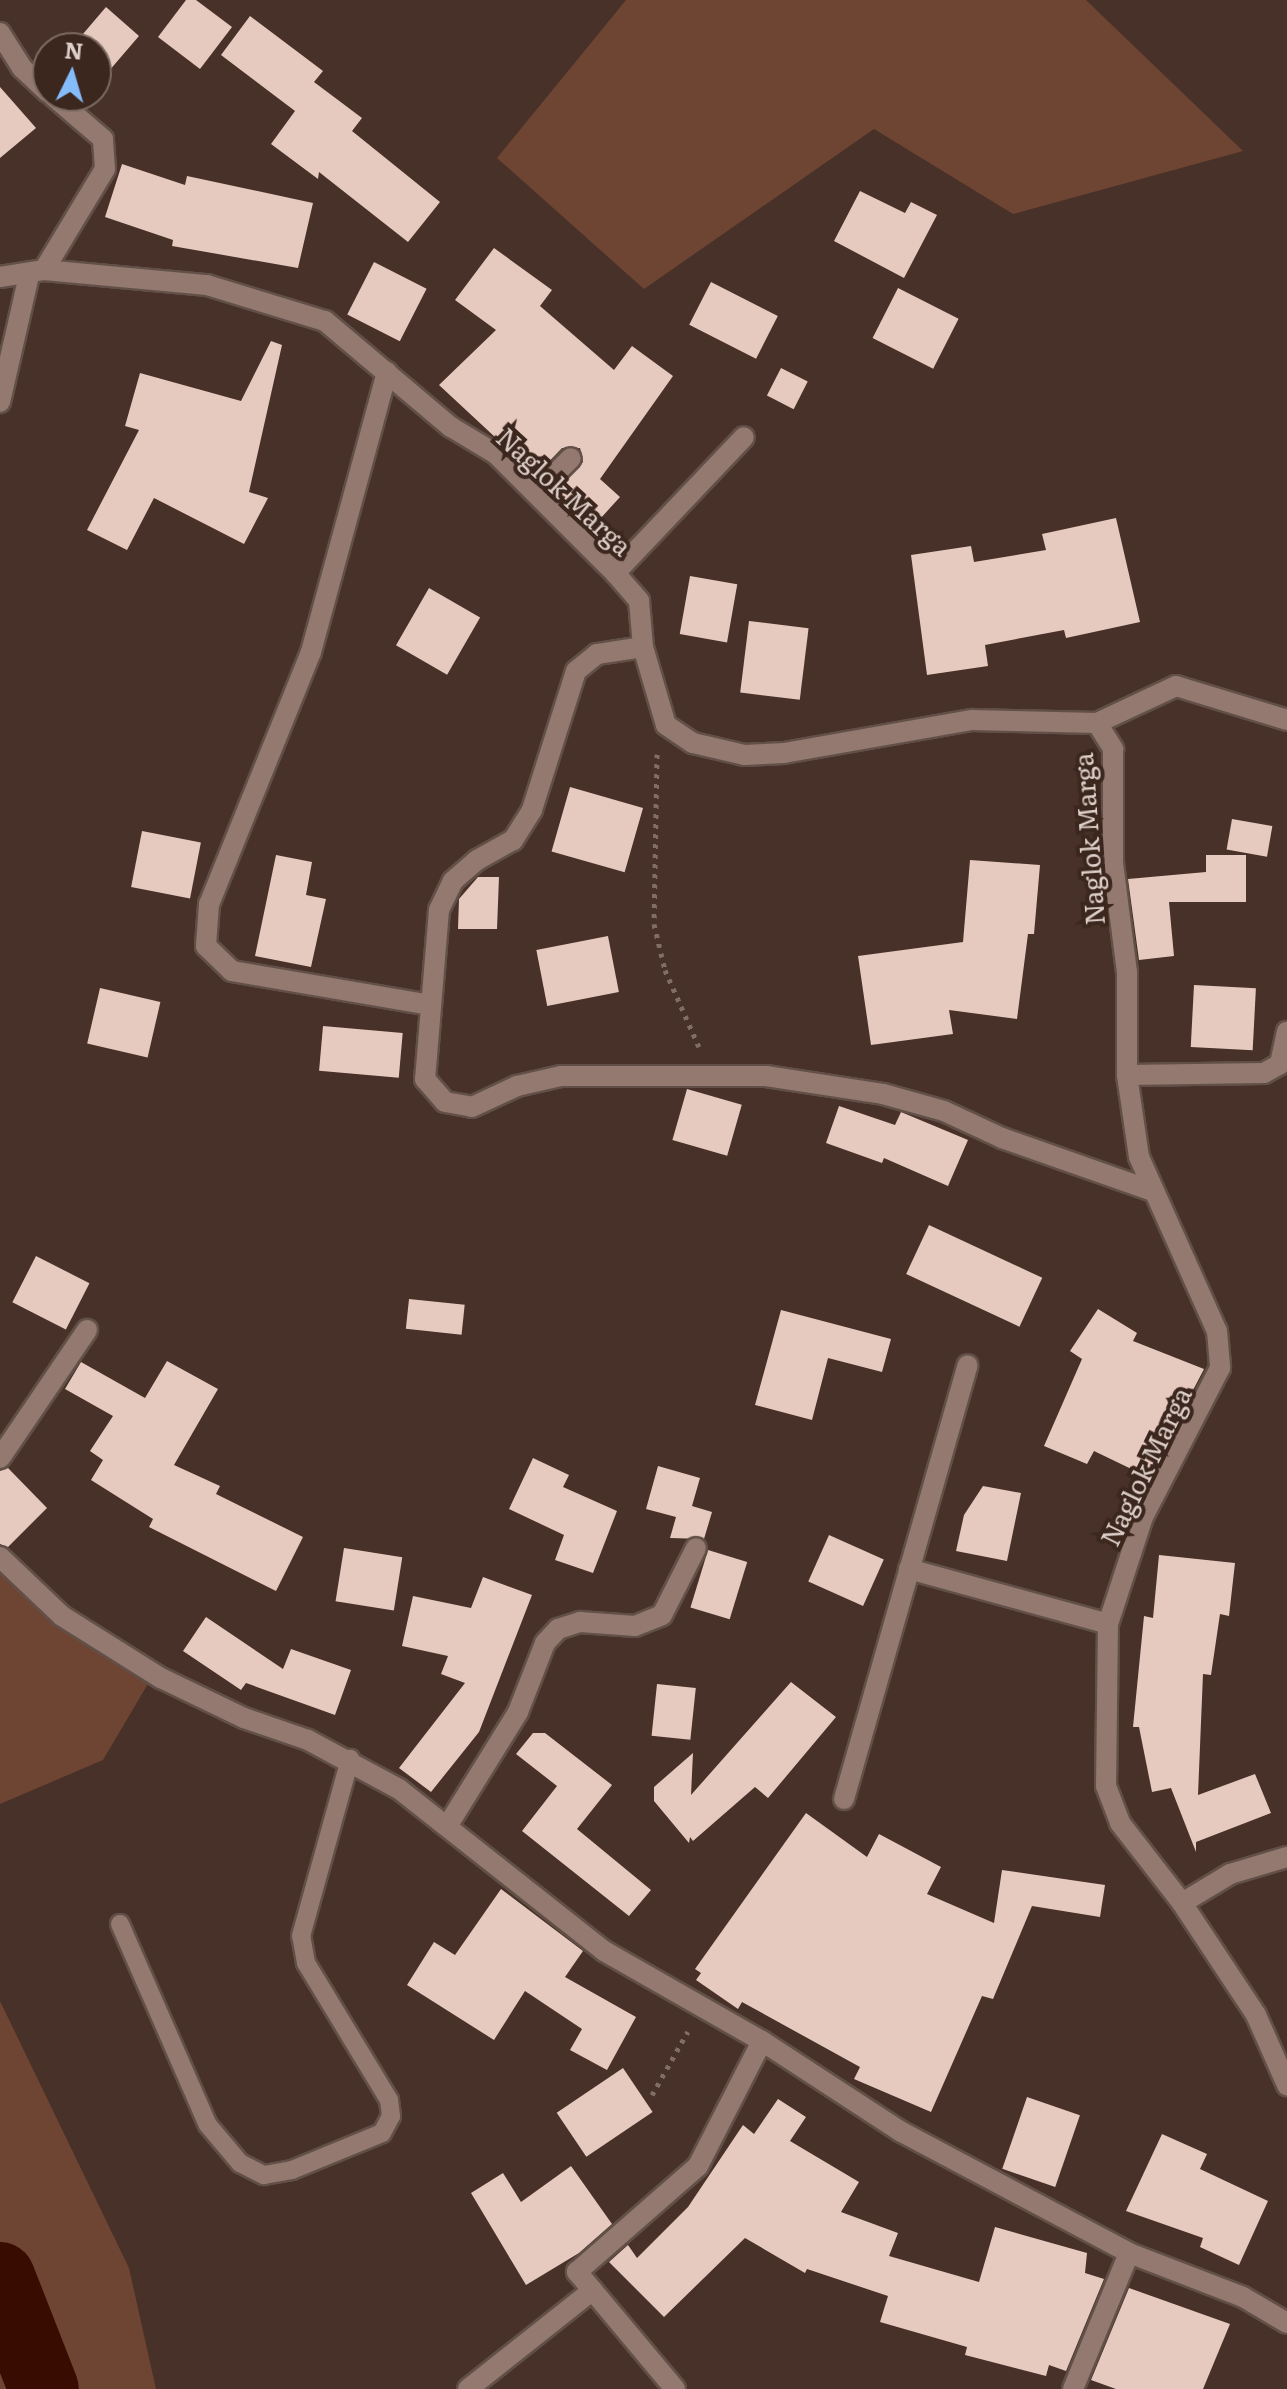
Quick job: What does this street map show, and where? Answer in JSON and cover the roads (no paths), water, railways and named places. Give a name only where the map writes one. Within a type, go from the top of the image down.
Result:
[{"type":"street","points":[[0,33],[22,68],[32,77]]},
{"type":"street","points":[[0,402],[36,273],[105,169],[103,139],[72,112]]},
{"type":"street","name":"Naglok Marga","points":[[0,277],[36,273],[207,285],[325,321],[451,427],[496,454],[615,573],[639,601],[643,647],[666,725],[693,743],[745,755],[869,740],[972,720],[1097,723],[1113,749],[1113,863],[1127,972],[1127,1075],[1139,1157],[1150,1190],[1217,1331],[1220,1368],[1143,1517],[1108,1624],[1106,1786],[1120,1823],[1182,1903],[1256,2015],[1285,2074]]},
{"type":"street","points":[[387,372],[311,652],[209,904],[206,946],[232,971],[430,1005]]},
{"type":"street","points":[[615,573],[744,437]]},
{"type":"street","points":[[536,493],[571,458]]},
{"type":"street","points":[[643,647],[597,654],[576,671],[532,810],[513,840],[477,860],[453,881],[439,910],[425,1079],[445,1102],[472,1107],[517,1086],[561,1076],[766,1076],[898,1098],[944,1111],[1002,1138],[1150,1190]]},
{"type":"street","points":[[1097,723],[1176,686],[1287,720]]},
{"type":"street","points":[[1127,1075],[1264,1073],[1280,1064],[1287,1032]]},
{"type":"street","points":[[0,1458],[87,1330]]},
{"type":"street","points":[[844,1799],[968,1365]]},
{"type":"street","points":[[448,1825],[518,1712],[545,1643],[558,1629],[580,1622],[635,1626],[662,1615],[696,1548]]},
{"type":"street","points":[[0,1557],[62,1616],[161,1678],[350,1759],[448,1825],[604,1951],[762,2041],[900,2131],[1129,2253],[1243,2297],[1287,2323]]},
{"type":"street","points":[[909,1569],[1108,1624]]},
{"type":"street","points":[[1182,1903],[1230,1874],[1287,1857]]},
{"type":"street","points":[[675,2389],[577,2272],[698,2166],[762,2041]]},
{"type":"street","points":[[1073,2389],[1129,2253]]},
{"type":"street","points":[[468,2389],[593,2290]]},
{"type":"lane","points":[[120,1924],[208,2125],[240,2163],[264,2175],[292,2170],[382,2133],[391,2116],[389,2100],[306,1963],[301,1936],[350,1759]]},
{"type":"waterway","points":[[0,2277],[44,2389]]}]
